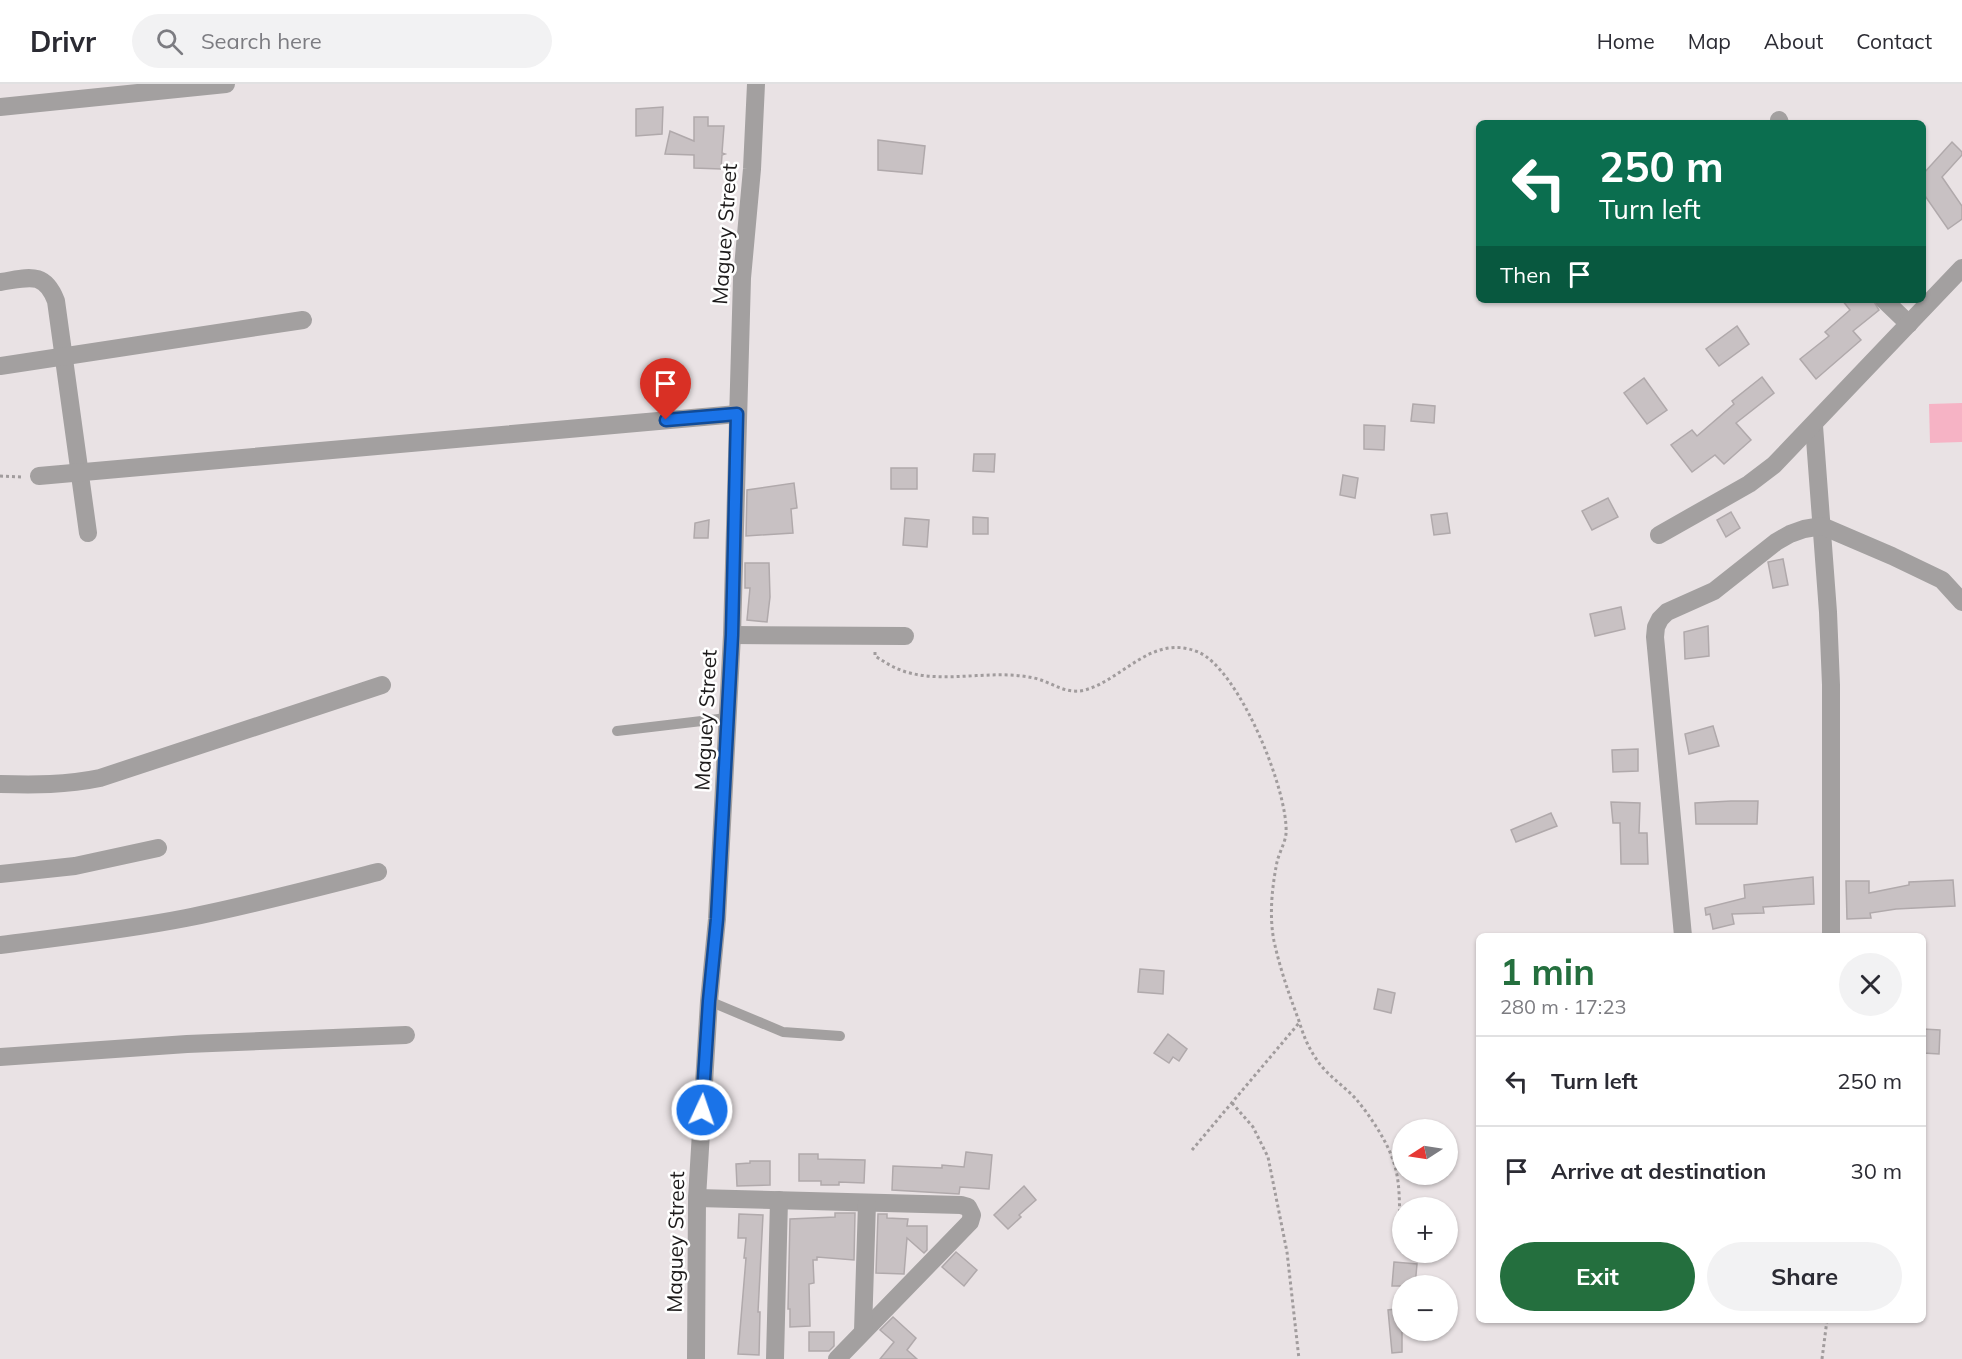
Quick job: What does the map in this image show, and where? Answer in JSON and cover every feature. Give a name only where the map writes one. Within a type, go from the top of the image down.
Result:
[{"type":"street","points":[[0,107],[226,84]]},
{"type":"street","name":"Maguey Street","points":[[696,1359],[697,1198],[709,1001],[717,919],[732,635],[742,278],[752,169],[756,84]]},
{"type":"street","points":[[1659,535],[1749,484],[1774,465],[1814,426],[1962,268]]},
{"type":"street","points":[[0,282],[35,278],[44,281],[51,289],[56,301],[88,533]]},
{"type":"street","points":[[1887,303],[1909,324]]},
{"type":"street","points":[[0,366],[303,320]]},
{"type":"street","points":[[39,476],[737,414]]},
{"type":"street","points":[[1814,426],[1831,684],[1831,933]]},
{"type":"street","points":[[1683,933],[1656,627],[1660,618],[1667,612],[1714,591],[1776,542],[1804,529],[1822,526],[1941,580],[1962,602]]},
{"type":"street","points":[[732,635],[905,636]]},
{"type":"street","points":[[0,784],[44,786],[71,784],[100,778],[382,685]]},
{"type":"street","points":[[0,874],[75,866],[158,848]]},
{"type":"street","points":[[0,945],[187,918],[378,872]]},
{"type":"street","points":[[0,1058],[187,1044],[406,1035]]},
{"type":"street","points":[[697,1198],[964,1206],[970,1210],[972,1218],[837,1359]]},
{"type":"street","points":[[775,1359],[779,1200]]},
{"type":"street","points":[[864,1331],[867,1203]]},
{"type":"lane","points":[[617,731],[727,718]]},
{"type":"lane","points":[[709,1001],[783,1032],[840,1036]]},
{"type":"path","points":[[871,636],[875,656],[891,666],[912,674],[949,676],[1010,674],[1036,678],[1058,689],[1083,691],[1101,685],[1145,655],[1165,649],[1181,648],[1199,652],[1213,662],[1235,689],[1258,730],[1285,815],[1286,835],[1277,861],[1271,904],[1273,937],[1283,980],[1306,1041],[1316,1060],[1356,1100],[1383,1138],[1394,1164],[1399,1197]]},
{"type":"path","points":[[1192,1150],[1299,1022]]},
{"type":"path","points":[[1232,1102],[1253,1127],[1268,1157],[1287,1252],[1299,1359]]},
{"type":"path","points":[[1822,1359],[1827,1323]]},
{"type":"shaded area","points":[[1962,403],[1962,442],[1930,443],[1929,404]]},
{"type":"building","points":[[663,107],[662,134],[636,136],[636,109]]},
{"type":"building","points":[[694,117],[708,117],[708,126],[724,126],[722,153],[725,154],[722,155],[721,169],[694,168],[694,155],[665,154],[670,131],[694,141]]},
{"type":"building","points":[[878,140],[925,146],[922,174],[878,170]]},
{"type":"building","points":[[1952,142],[1962,152],[1962,155],[1942,177],[1962,206],[1962,219],[1948,229],[1926,197],[1926,171]]},
{"type":"building","points":[[1844,303],[1875,303],[1879,310],[1853,331],[1861,340],[1816,379],[1800,359],[1829,336],[1825,332],[1850,310]]},
{"type":"building","points":[[1737,326],[1749,344],[1719,366],[1706,349]]},
{"type":"building","points":[[1762,377],[1774,393],[1736,423],[1751,440],[1724,464],[1715,455],[1692,472],[1671,445],[1692,430],[1697,436],[1734,404],[1732,401]]},
{"type":"building","points":[[1644,378],[1667,410],[1647,424],[1624,393]]},
{"type":"building","points":[[1413,404],[1435,406],[1434,423],[1411,421]]},
{"type":"building","points":[[1364,425],[1385,426],[1384,450],[1364,449]]},
{"type":"building","points":[[974,454],[995,454],[994,472],[973,471]]},
{"type":"building","points":[[891,468],[917,468],[917,489],[891,489]]},
{"type":"building","points":[[1343,475],[1358,478],[1355,498],[1340,495]]},
{"type":"building","points":[[794,483],[797,508],[791,509],[793,533],[746,536],[747,490]]},
{"type":"building","points":[[1608,498],[1618,517],[1592,530],[1582,511]]},
{"type":"building","points":[[1731,512],[1740,528],[1726,537],[1717,520]]},
{"type":"building","points":[[1447,513],[1450,533],[1434,535],[1431,515]]},
{"type":"building","points":[[973,517],[988,518],[988,534],[973,534]]},
{"type":"building","points":[[905,518],[929,520],[927,547],[903,545]]},
{"type":"building","points":[[709,520],[708,538],[694,538],[695,523]]},
{"type":"building","points":[[1783,559],[1788,585],[1773,588],[1768,562]]},
{"type":"building","points":[[745,563],[769,563],[770,597],[767,622],[747,620],[750,588],[745,588]]},
{"type":"building","points":[[1621,607],[1625,629],[1595,636],[1590,614]]},
{"type":"building","points":[[1708,626],[1709,656],[1685,659],[1684,632]]},
{"type":"building","points":[[1713,726],[1719,746],[1689,754],[1685,734]]},
{"type":"building","points":[[1638,749],[1638,771],[1613,772],[1612,750]]},
{"type":"building","points":[[1758,801],[1757,824],[1696,824],[1695,803]]},
{"type":"building","points":[[1611,802],[1640,803],[1639,833],[1647,833],[1648,864],[1621,864],[1620,823],[1613,823]]},
{"type":"building","points":[[1551,813],[1557,826],[1516,842],[1511,830]]},
{"type":"building","points":[[1813,877],[1814,904],[1763,907],[1764,913],[1732,914],[1734,924],[1713,929],[1710,914],[1706,915],[1705,908],[1745,898],[1744,885]]},
{"type":"building","points":[[1953,880],[1955,906],[1896,909],[1870,913],[1871,918],[1847,919],[1846,881],[1869,881],[1869,893],[1909,885],[1909,882]]},
{"type":"building","points":[[1140,969],[1164,971],[1163,994],[1138,992]]},
{"type":"building","points":[[1378,989],[1395,993],[1391,1013],[1374,1009]]},
{"type":"building","points":[[1926,1029],[1940,1030],[1939,1054],[1926,1053]]},
{"type":"building","points":[[1168,1034],[1187,1049],[1179,1061],[1173,1057],[1169,1063],[1154,1053]]},
{"type":"building","points":[[966,1152],[992,1155],[989,1189],[960,1187],[959,1194],[892,1190],[893,1166],[964,1167]]},
{"type":"building","points":[[799,1154],[818,1154],[818,1159],[865,1160],[864,1183],[839,1182],[839,1185],[821,1185],[821,1181],[799,1181]]},
{"type":"building","points":[[750,1161],[770,1161],[770,1185],[737,1186],[736,1164],[750,1163]]},
{"type":"building","points":[[1024,1186],[1036,1200],[1019,1215],[1021,1217],[1008,1229],[994,1215]]},
{"type":"building","points":[[835,1213],[855,1213],[854,1260],[817,1257],[817,1260],[813,1260],[814,1283],[809,1284],[810,1326],[790,1327],[790,1309],[788,1309],[790,1219],[835,1217]]},
{"type":"building","points":[[739,1214],[763,1215],[758,1312],[760,1312],[759,1355],[738,1354],[746,1258],[744,1258],[746,1238],[738,1238]]},
{"type":"building","points":[[878,1214],[887,1214],[887,1218],[908,1219],[907,1226],[927,1226],[927,1250],[924,1253],[907,1238],[904,1274],[876,1273]]},
{"type":"building","points":[[956,1252],[977,1270],[964,1286],[942,1267]]},
{"type":"building","points":[[1394,1263],[1417,1264],[1416,1275],[1393,1275]]},
{"type":"building","points":[[1392,1309],[1392,1341],[1402,1341],[1402,1352],[1392,1353],[1388,1310]]},
{"type":"building","points":[[893,1317],[916,1338],[907,1350],[917,1359],[880,1359],[894,1342],[880,1330]]},
{"type":"building","points":[[809,1332],[834,1332],[834,1346],[829,1351],[809,1351]]},
{"type":"route","points":[[666,420],[737,414],[732,635],[717,919],[702,1110]]}]
